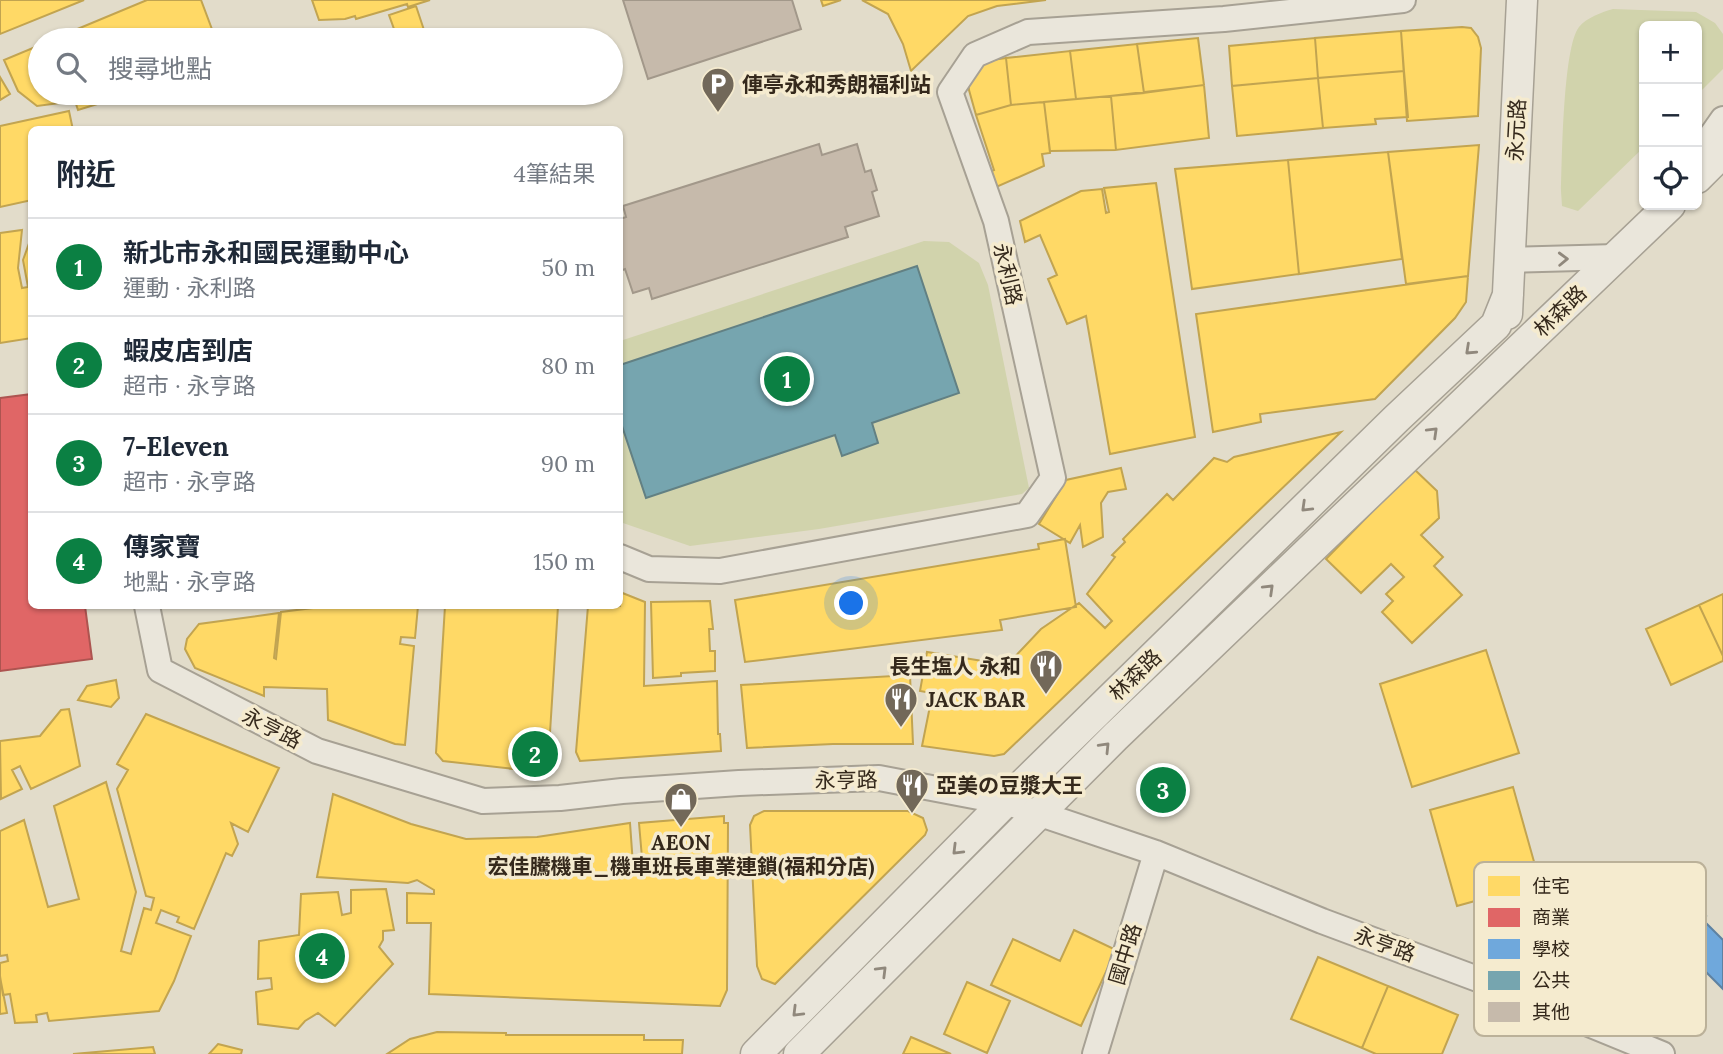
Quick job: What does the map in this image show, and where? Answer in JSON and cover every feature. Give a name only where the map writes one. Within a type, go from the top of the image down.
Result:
[{"type":"street","name":"永利路","points":[[623,558],[649,569],[720,571],[1027,515],[1053,478],[996,221],[950,92],[975,55],[1028,32],[1224,19],[1403,0]]},
{"type":"street","name":"永元路","points":[[1510,260],[1522,0]]},
{"type":"street","points":[[1702,149],[1723,119]]},
{"type":"street","points":[[1702,173],[1723,152]]},
{"type":"street","points":[[1643,231],[1658,210]]},
{"type":"street","points":[[1643,231],[1665,210]]},
{"type":"street","name":"林森路","points":[[799,1054],[1115,737],[1643,231]]},
{"type":"street","points":[[1510,260],[1616,257]]},
{"type":"street","name":"林森路","points":[[1504,364],[1510,260]]},
{"type":"street","name":"林森路","points":[[756,1054],[1005,802],[1396,419],[1496,325],[1508,295]]},
{"type":"street","name":"永亨路","points":[[148,609],[160,670],[317,751],[483,802],[739,783],[879,778],[1005,802],[1156,853],[1322,921],[1474,978]]},
{"type":"street","name":"國中路","points":[[1095,1054],[1156,853]]},
{"type":"street","name":"永亨路","points":[[1617,1036],[1661,1054]]},
{"type":"green space","points":[[1613,9],[1696,12],[1715,23],[1723,34],[1723,69],[1702,90],[1702,21],[1639,21],[1639,152],[1578,211],[1562,206],[1564,105],[1574,39],[1582,24]]},
{"type":"green space","points":[[924,241],[949,242],[979,263],[988,285],[1029,488],[1022,494],[819,529],[690,546],[623,523],[623,340]]},
{"type":"building: 住宅","points":[[0,0],[84,0],[0,34]]},
{"type":"building: 住宅","points":[[147,0],[201,0],[212,28],[80,28]]},
{"type":"building: 住宅","points":[[312,0],[430,0],[356,19],[355,16],[319,20]]},
{"type":"building: 住宅","points":[[821,0],[841,0],[823,6]]},
{"type":"building: 住宅","points":[[862,0],[1046,0],[997,6],[968,16],[911,71],[903,44],[888,14]]},
{"type":"building: 住宅","points":[[416,6],[423,28],[394,28],[389,15]]},
{"type":"building: 住宅","points":[[1471,28],[1478,37],[1481,48],[1478,116],[1407,121],[1401,31]]},
{"type":"building: 住宅","points":[[1401,31],[1404,71],[1318,78],[1315,38]]},
{"type":"building: 住宅","points":[[1198,38],[1204,85],[1144,93],[1137,44]]},
{"type":"building: 住宅","points":[[1315,38],[1318,78],[1232,86],[1229,46]]},
{"type":"building: 住宅","points":[[1137,44],[1144,93],[1076,99],[1070,51]]},
{"type":"building: 住宅","points":[[28,50],[28,99],[18,91],[4,60]]},
{"type":"building: 住宅","points":[[1070,51],[1076,99],[1011,105],[1006,58]]},
{"type":"building: 住宅","points":[[1006,58],[1011,105],[976,115],[968,77],[985,61]]},
{"type":"building: 住宅","points":[[1404,71],[1408,117],[1375,119],[1376,124],[1323,128],[1318,78]]},
{"type":"building: 住宅","points":[[0,77],[10,94],[0,100]]},
{"type":"building: 住宅","points":[[1318,78],[1323,128],[1237,136],[1232,86]]},
{"type":"building: 住宅","points":[[1204,85],[1209,138],[1116,150],[1111,96]]},
{"type":"building: 住宅","points":[[1111,96],[1116,150],[1050,151],[1044,102]]},
{"type":"building: 住宅","points":[[1044,102],[1050,153],[1042,154],[1044,166],[994,188],[988,172],[994,170],[976,115],[1011,105]]},
{"type":"building: 住宅","points":[[76,105],[94,105],[78,110]]},
{"type":"building: 住宅","points":[[69,111],[72,126],[28,126],[28,201],[0,207],[0,126]]},
{"type":"building: 住宅","points":[[1479,145],[1468,276],[1406,284],[1388,152]]},
{"type":"building: 住宅","points":[[1388,152],[1402,259],[1299,274],[1288,160]]},
{"type":"building: 住宅","points":[[1288,160],[1299,274],[1192,289],[1175,169]]},
{"type":"building: 住宅","points":[[1156,183],[1195,437],[1110,454],[1086,316],[1067,324],[1048,279],[1057,275],[1040,235],[1025,242],[1020,221],[1081,191],[1102,189],[1106,213],[1109,212],[1104,188]]},
{"type":"building: 住宅","points":[[22,230],[18,268],[22,288],[28,287],[28,339],[0,343],[0,233]]},
{"type":"building: 住宅","points":[[28,246],[28,287],[23,260]]},
{"type":"building: 住宅","points":[[1468,276],[1466,302],[1455,318],[1375,399],[1260,414],[1261,422],[1213,432],[1196,314]]},
{"type":"building: 住宅","points":[[1341,432],[1004,754],[994,756],[922,746],[930,706],[946,708],[948,696],[920,691],[927,652],[1007,665],[1041,629],[1079,603],[1105,628],[1112,621],[1087,594],[1115,557],[1112,555],[1125,542],[1123,539],[1167,494],[1173,500],[1214,458],[1227,462],[1234,457]]},
{"type":"building: 住宅","points":[[1121,468],[1126,489],[1108,492],[1101,503],[1103,537],[1083,547],[1080,525],[1070,543],[1039,524],[1066,480]]},
{"type":"building: 住宅","points":[[1414,469],[1437,491],[1439,518],[1421,535],[1443,557],[1434,566],[1462,595],[1412,643],[1382,612],[1393,601],[1386,594],[1404,577],[1391,564],[1361,593],[1326,559]]},
{"type":"building: 住宅","points":[[1065,539],[1076,607],[1000,620],[1002,630],[745,662],[735,600],[1039,549],[1038,544]]},
{"type":"building: 住宅","points":[[623,593],[645,602],[644,686],[717,681],[721,751],[580,761],[576,752],[588,609],[623,609]]},
{"type":"building: 住宅","points":[[1723,594],[1723,656],[1699,605]]},
{"type":"building: 住宅","points":[[710,601],[713,629],[709,629],[710,651],[715,651],[715,671],[653,678],[651,602]]},
{"type":"building: 住宅","points":[[1699,605],[1723,661],[1671,685],[1646,629]]},
{"type":"building: 住宅","points":[[305,609],[418,609],[415,638],[401,637],[400,644],[414,646],[405,745],[395,744],[328,720],[327,689],[264,687],[264,696],[195,668],[185,649],[187,639],[199,624],[279,613],[276,659],[281,612]]},
{"type":"building: 住宅","points":[[445,609],[558,609],[548,764],[540,772],[443,761],[436,753]]},
{"type":"building: 住宅","points":[[1486,650],[1519,753],[1412,787],[1380,684]]},
{"type":"building: 住宅","points":[[910,675],[913,744],[747,748],[741,685]]},
{"type":"building: 住宅","points":[[116,680],[119,698],[111,707],[78,700],[87,686]]},
{"type":"building: 住宅","points":[[69,709],[80,766],[31,789],[20,766],[12,770],[22,789],[1,799],[0,741],[40,736],[61,710]]},
{"type":"building: 住宅","points":[[146,714],[279,768],[248,832],[231,823],[238,844],[232,856],[226,853],[194,929],[177,922],[179,917],[161,910],[156,923],[191,936],[159,1011],[49,1021],[47,1013],[36,1015],[37,1022],[15,1023],[10,994],[3,995],[0,976],[0,963],[8,961],[7,955],[0,956],[0,831],[24,820],[48,907],[79,899],[54,806],[106,782],[136,892],[121,951],[131,954],[144,908],[151,910],[154,898],[146,896],[117,789],[128,770],[117,764]]},
{"type":"building: 住宅","points":[[1513,787],[1534,862],[1474,862],[1474,901],[1457,906],[1430,810]]},
{"type":"building: 住宅","points":[[333,794],[411,824],[466,839],[537,837],[630,823],[633,865],[663,863],[663,857],[642,858],[639,823],[724,816],[724,823],[728,823],[727,990],[720,1006],[429,994],[431,923],[407,923],[407,893],[434,894],[434,890],[417,880],[408,883],[317,877]]},
{"type":"building: 住宅","points":[[764,811],[908,811],[923,818],[927,830],[775,984],[762,979],[757,966],[750,825],[754,816]]},
{"type":"building: 住宅","points":[[386,889],[394,930],[383,931],[383,940],[379,947],[393,964],[335,1026],[318,1013],[298,1029],[258,1024],[256,992],[272,989],[271,978],[258,979],[259,941],[299,935],[301,894],[338,892],[342,915],[351,913],[351,890]]},
{"type":"building: 住宅","points":[[1074,930],[1116,950],[1081,1026],[991,985],[1013,939],[1060,961]]},
{"type":"building: 住宅","points":[[1318,957],[1388,986],[1362,1048],[1291,1019]]},
{"type":"building: 住宅","points":[[0,977],[7,1013],[0,1014]]},
{"type":"building: 住宅","points":[[967,982],[1010,1001],[987,1053],[944,1034]]},
{"type":"building: 住宅","points":[[1388,986],[1458,1015],[1442,1054],[1376,1054],[1362,1048]]},
{"type":"building: 住宅","points":[[437,1032],[644,1035],[644,1040],[683,1040],[682,1054],[387,1054],[410,1039]]},
{"type":"building: 住宅","points":[[911,1037],[951,1054],[903,1054]]},
{"type":"building: 住宅","points":[[218,1044],[242,1050],[241,1054],[209,1054]]},
{"type":"building: 住宅","points":[[153,1047],[155,1054],[73,1054]]},
{"type":"building: 商業","points":[[28,394],[28,609],[85,609],[92,659],[0,671],[0,398]]},
{"type":"building: 學校","points":[[1706,923],[1723,940],[1723,989],[1706,972]]},
{"type":"building: 公共","points":[[917,266],[959,393],[872,423],[878,443],[842,456],[835,435],[646,498],[623,429],[623,364]]},
{"type":"building: 其他","points":[[623,0],[792,0],[801,29],[648,79]]},
{"type":"building: 其他","points":[[819,144],[822,155],[857,144],[865,172],[871,170],[877,190],[872,192],[879,216],[845,227],[848,237],[652,299],[649,288],[633,293],[625,269],[623,270],[623,218],[626,217],[623,206]]},
{"type":"place","name":"俥亭永和秀朗福利站","points":[[718,114]]},
{"type":"place","name":"新北市永和國民運動中心","points":[[787,379]]},
{"type":"place","name":"長生塩人 永和","points":[[1046,696]]},
{"type":"place","name":"JACK BAR","points":[[901,729]]},
{"type":"place","name":"蝦皮店到店","points":[[535,754]]},
{"type":"place","name":"7-Eleven","points":[[1163,790]]},
{"type":"place","name":"亞美の豆漿大王","points":[[912,815]]},
{"type":"place","name":"AEON 宏佳騰機車_機車班長車業連鎖(福和分店)","points":[[681,829]]},
{"type":"place","name":"傳家寶","points":[[322,956]]}]
